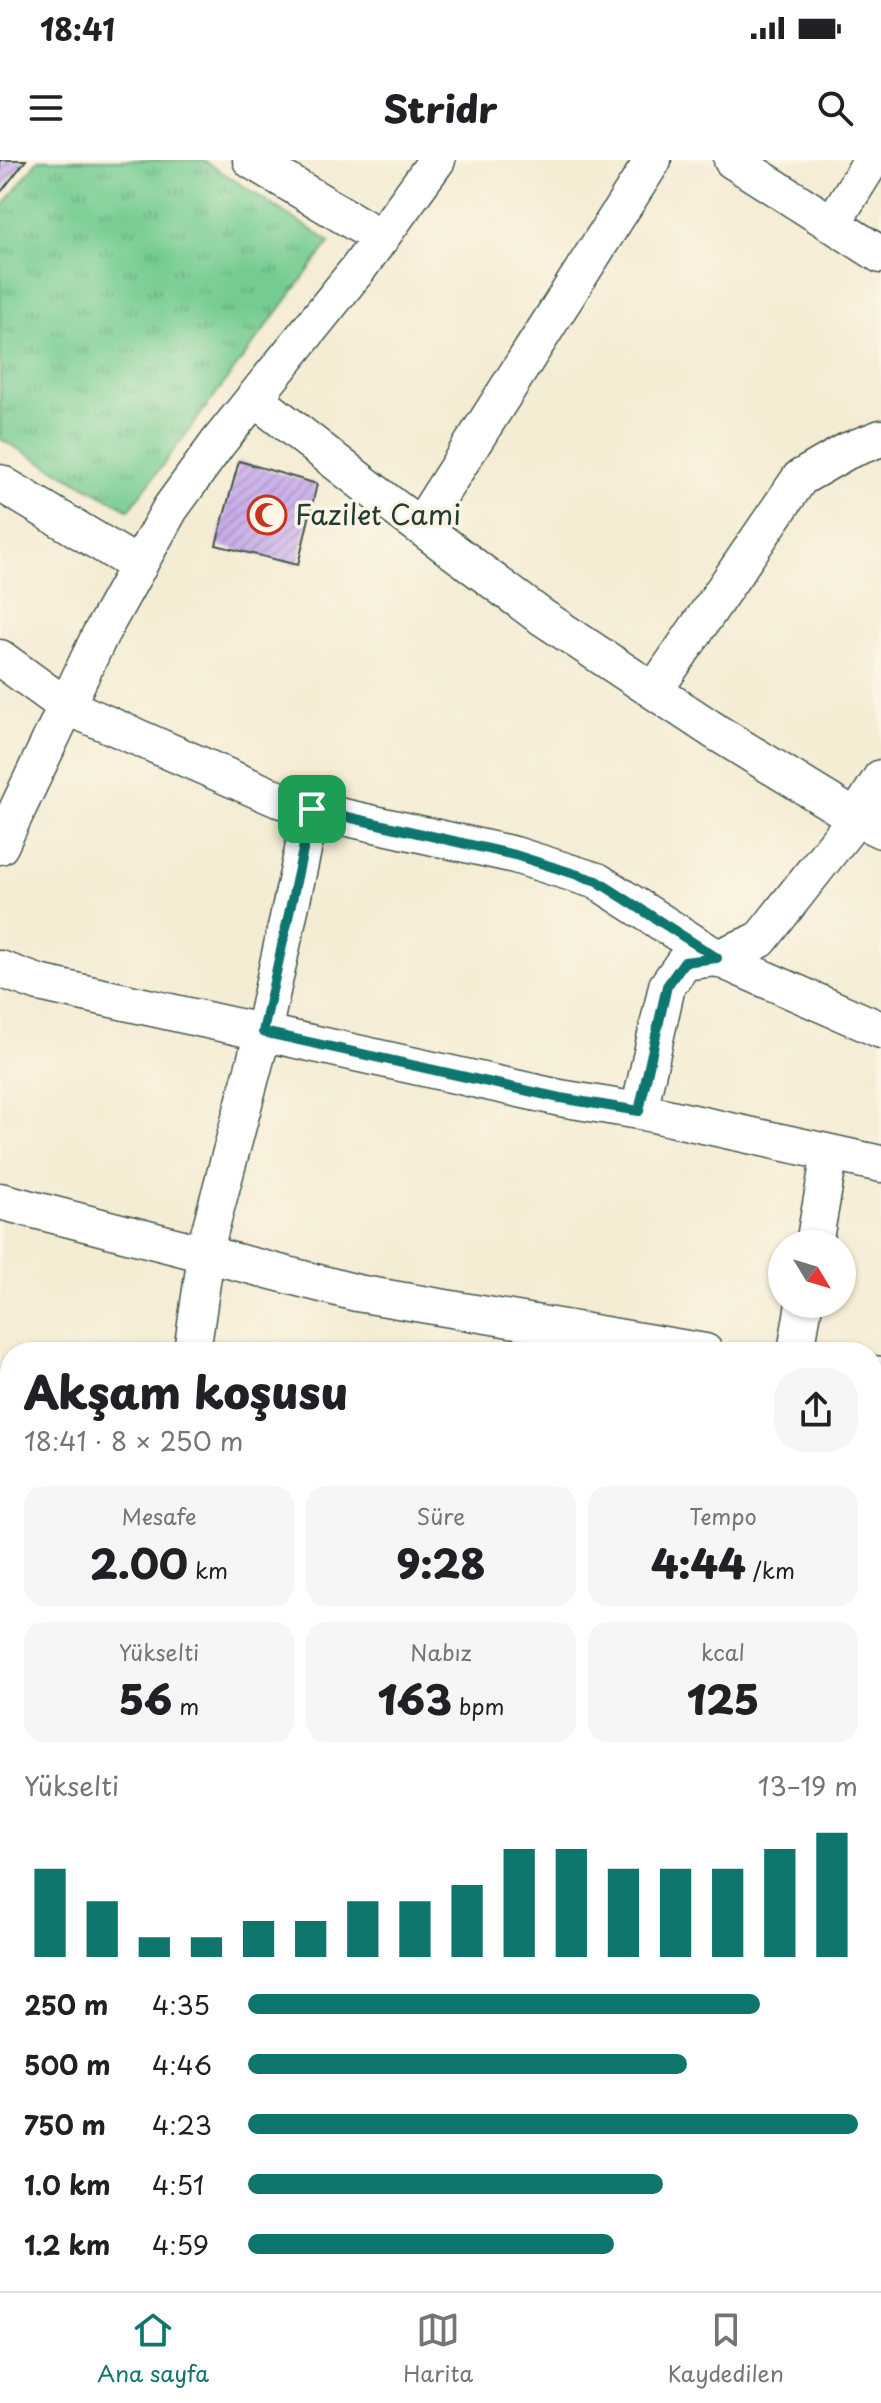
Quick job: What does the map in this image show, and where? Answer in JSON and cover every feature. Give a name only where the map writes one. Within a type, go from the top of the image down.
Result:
[{"type":"street","points":[[252,160],[381,238]]},
{"type":"street","points":[[0,846],[100,635],[170,509],[381,238],[437,160]]},
{"type":"street","points":[[420,526],[653,160]]},
{"type":"street","points":[[732,160],[881,255]]},
{"type":"street","points":[[832,224],[872,160]]},
{"type":"street","points":[[254,398],[539,615],[654,691],[868,824]]},
{"type":"street","points":[[654,691],[800,478],[847,451],[881,438]]},
{"type":"street","points":[[0,483],[139,566]]},
{"type":"street","points":[[0,658],[66,706],[278,799],[515,855],[597,881],[717,958],[881,1030]]},
{"type":"street","points":[[639,1111],[667,986],[684,962],[717,958],[760,940],[868,824],[881,778]]},
{"type":"street","points":[[193,1342],[209,1234],[263,1032],[312,809]]},
{"type":"street","points":[[0,969],[39,983],[560,1098],[639,1111],[881,1164]]},
{"type":"street","points":[[816,1230],[830,1153]]},
{"type":"street","points":[[0,1201],[357,1293],[646,1342]]},
{"type":"street","points":[[798,1342],[802,1318]]},
{"type":"green space","points":[[38,160],[203,160],[330,242],[129,510],[0,439],[0,210]]},
{"type":"building","points":[[0,160],[26,160],[0,193]]},
{"type":"building","name":"Fazilet Cami","points":[[239,461],[317,484],[298,565],[216,545]]},
{"type":"place","name":"Fazilet Cami","points":[[267,515]]},
{"type":"route","points":[[312,809],[515,855],[597,881],[717,958],[684,962],[667,986],[639,1111],[560,1098],[263,1032],[312,809]]}]
